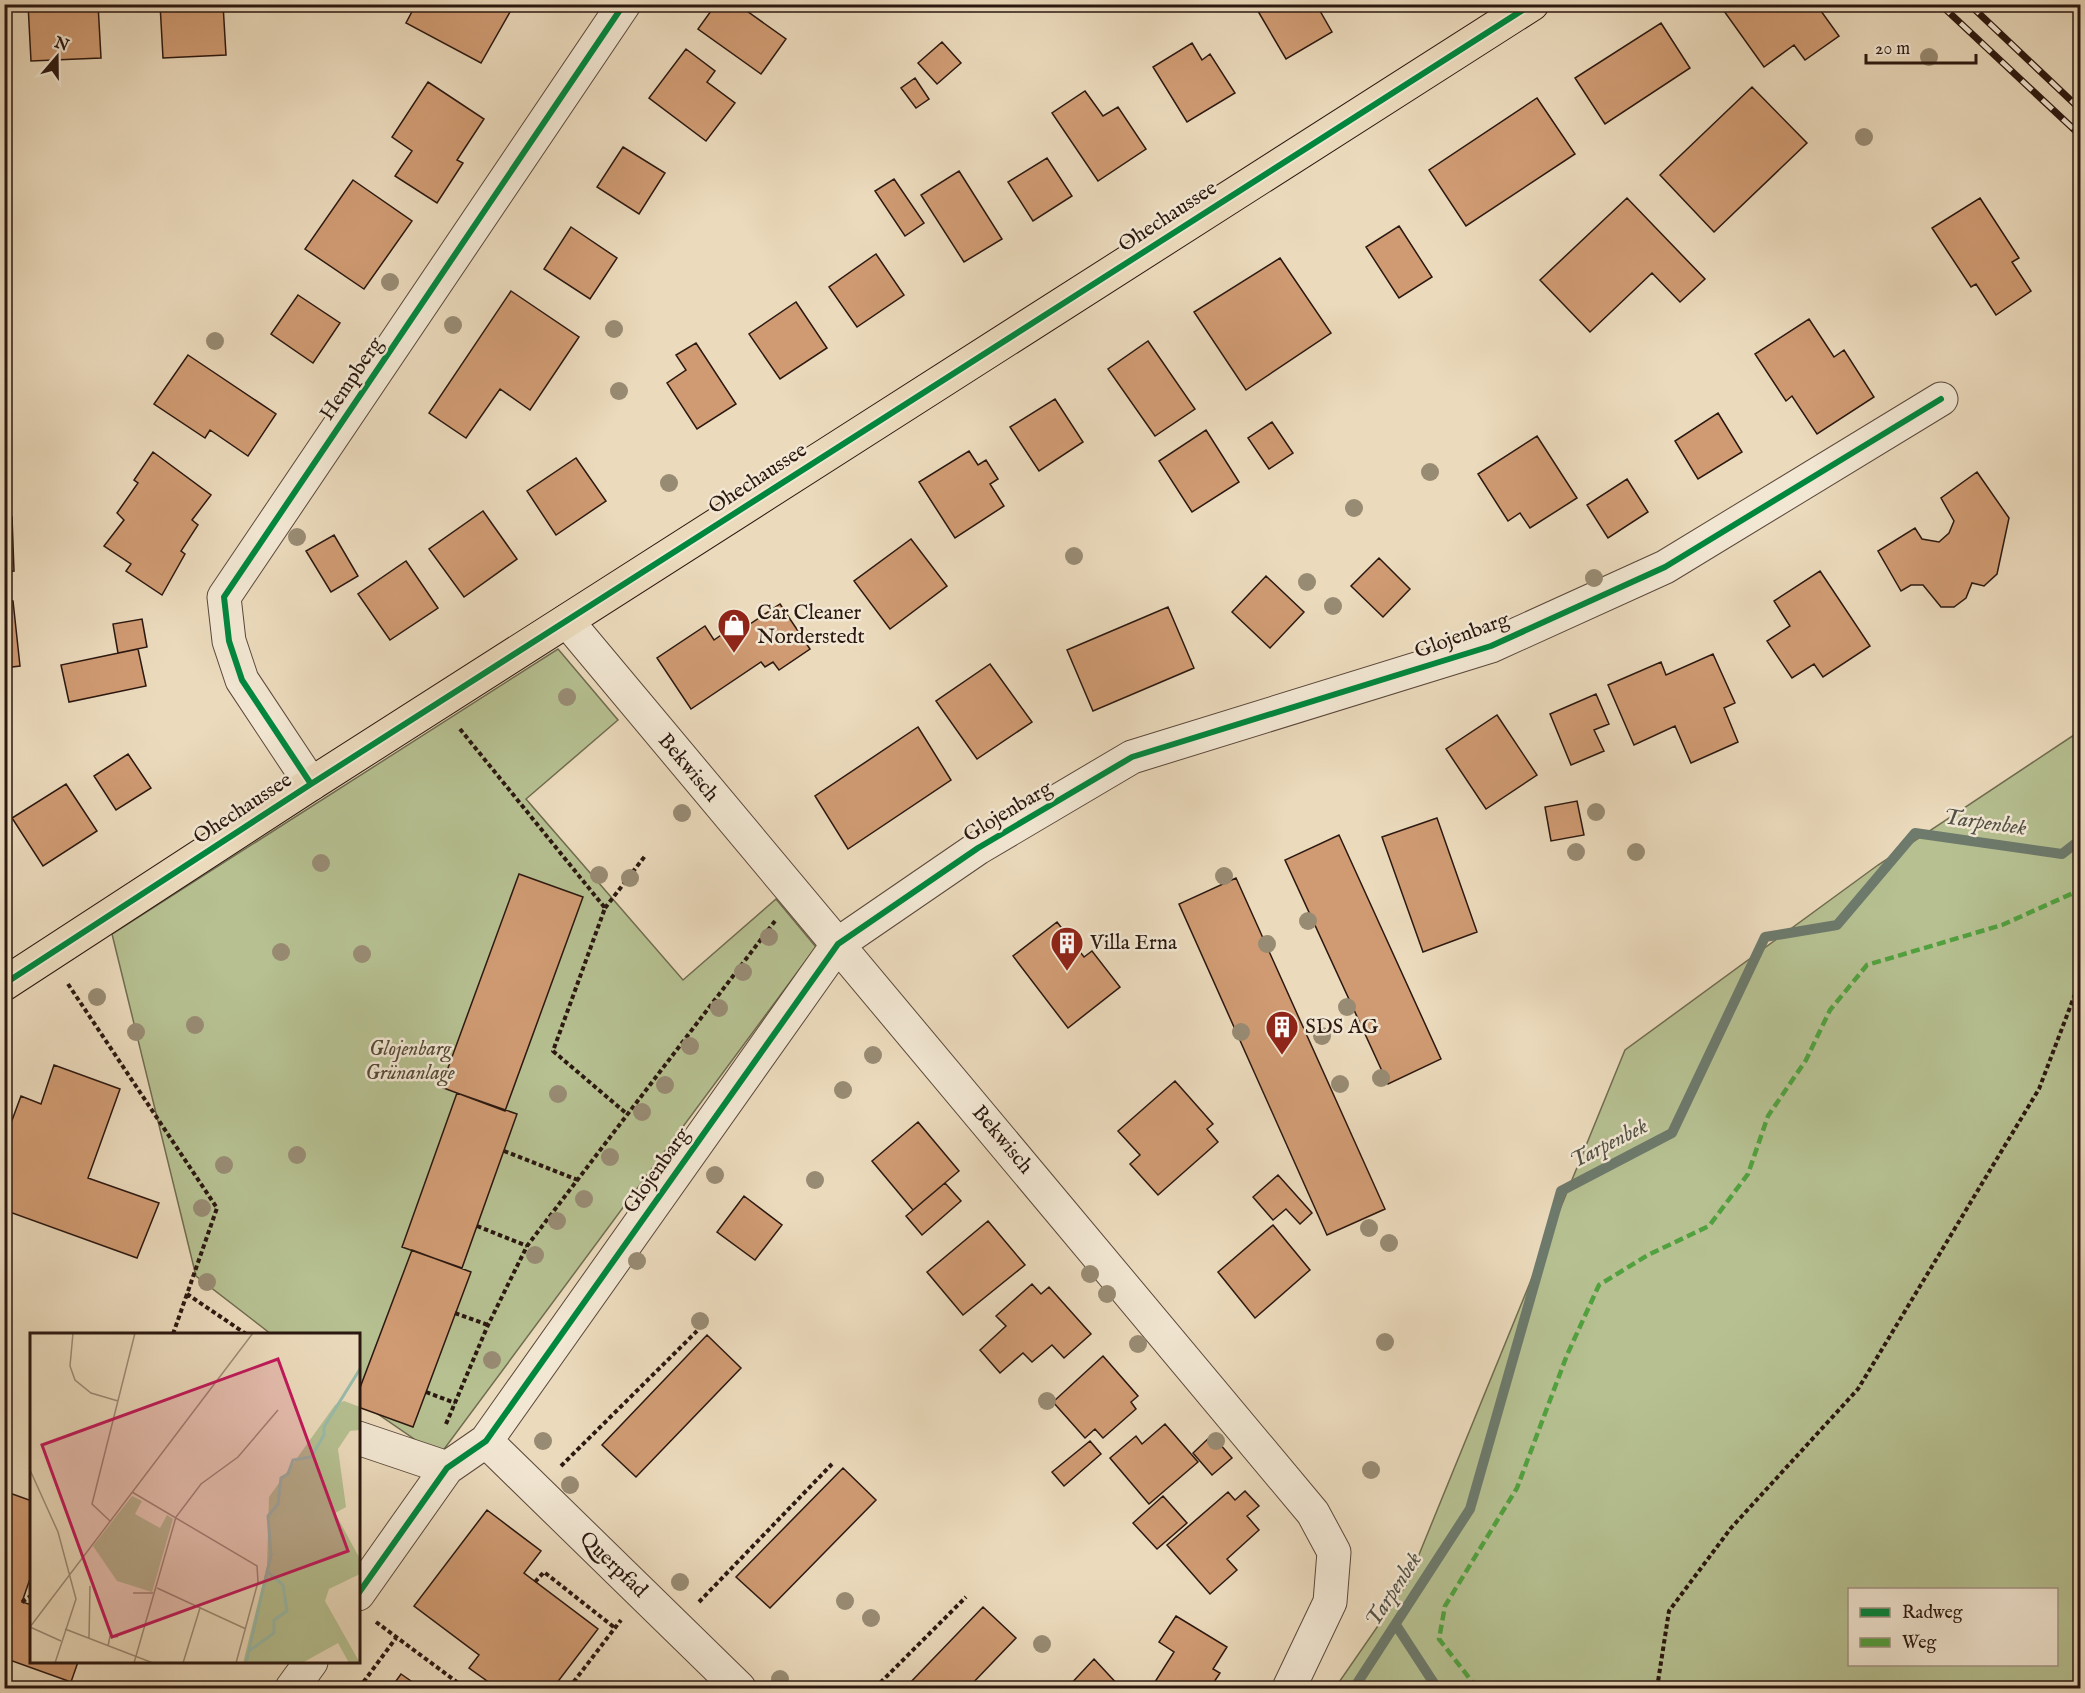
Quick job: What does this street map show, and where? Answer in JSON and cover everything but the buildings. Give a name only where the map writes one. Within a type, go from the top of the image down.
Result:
[{"type":"main road","name":"Ohechaussee","points":[[4,984],[311,784],[1532,4]]},
{"type":"street","name":"Hempberg","points":[[311,784],[242,680],[229,641],[224,597],[624,4]]},
{"type":"street","name":"Glojenbarg","points":[[365,1607],[372,1551],[447,1468],[486,1441],[838,944],[978,848],[1132,757],[1491,646],[1665,567],[1941,399]]},
{"type":"street","name":"Bekwisch","points":[[567,621],[1313,1513],[1334,1552],[1330,1602],[1288,1689]]},
{"type":"street","points":[[360,1439],[447,1468]]},
{"type":"street","name":"Querpfad","points":[[486,1441],[739,1689]]},
{"type":"street","points":[[292,1689],[310,1663]]},
{"type":"path","points":[[439,702],[605,908]]},
{"type":"path","points":[[627,1114],[554,1051],[605,908],[645,856]]},
{"type":"path","points":[[443,1431],[488,1325],[527,1246],[795,894]]},
{"type":"path","points":[[49,955],[217,1208],[174,1333]]},
{"type":"path","points":[[1657,1689],[1669,1611],[1731,1528],[1858,1389],[2039,1089],[2080,981]]},
{"type":"path","points":[[504,1151],[578,1180]]},
{"type":"path","points":[[477,1226],[527,1246]]},
{"type":"path","points":[[187,1294],[243,1333]]},
{"type":"path","points":[[455,1313],[488,1325]]},
{"type":"path","points":[[537,1490],[697,1331]]},
{"type":"path","points":[[426,1392],[455,1403]]},
{"type":"path","points":[[675,1627],[832,1464]]},
{"type":"path","points":[[535,1581],[544,1572],[615,1628]]},
{"type":"path","points":[[569,1689],[642,1593]]},
{"type":"path","points":[[22,1602],[30,1596]]},
{"type":"path","points":[[875,1689],[966,1597]]},
{"type":"path","points":[[365,1607],[396,1638],[465,1689]]},
{"type":"path","points":[[359,1689],[396,1638]]},
{"type":"green space","name":"Glojenbarg Grünanlage","points":[[558,649],[618,720],[526,799],[683,980],[776,899],[816,947],[439,1456],[360,1402],[360,1333],[270,1333],[196,1276],[112,934]]},
{"type":"green space","points":[[2080,731],[2080,1688],[1335,1688],[1407,1584],[1625,1050],[1878,865]]},
{"type":"waterway","name":"Tarpenbek","points":[[1354,1688],[1470,1509],[1561,1191],[1672,1133],[1765,937],[1837,925],[1915,833],[2062,854],[2080,840]]},
{"type":"waterway","points":[[1396,1625],[1437,1688]]},
{"type":"railway","points":[[1940,4],[2080,135]]},
{"type":"railway","points":[[1969,4],[2080,109]]},
{"type":"marked path","points":[[1477,1688],[1439,1639],[1445,1606],[1517,1488],[1567,1355],[1599,1285],[1648,1255],[1709,1226],[1748,1174],[1768,1116],[1806,1060],[1830,1010],[1867,965],[2002,925],[2080,890]]},
{"type":"cycle path","points":[[311,784],[242,680],[229,641],[224,597],[624,4]]},
{"type":"cycle path","points":[[4,984],[311,784],[1532,4]]},
{"type":"cycle path","points":[[360,1591],[447,1468],[486,1441],[838,944],[978,848],[1132,757],[1491,646],[1665,567],[1941,399]]},
{"type":"place","name":"Car Cleaner Norderstedt","points":[[734,654]]},
{"type":"place","name":"Villa Erna","points":[[1067,972]]},
{"type":"place","name":"SDS AG","points":[[1282,1056]]}]
